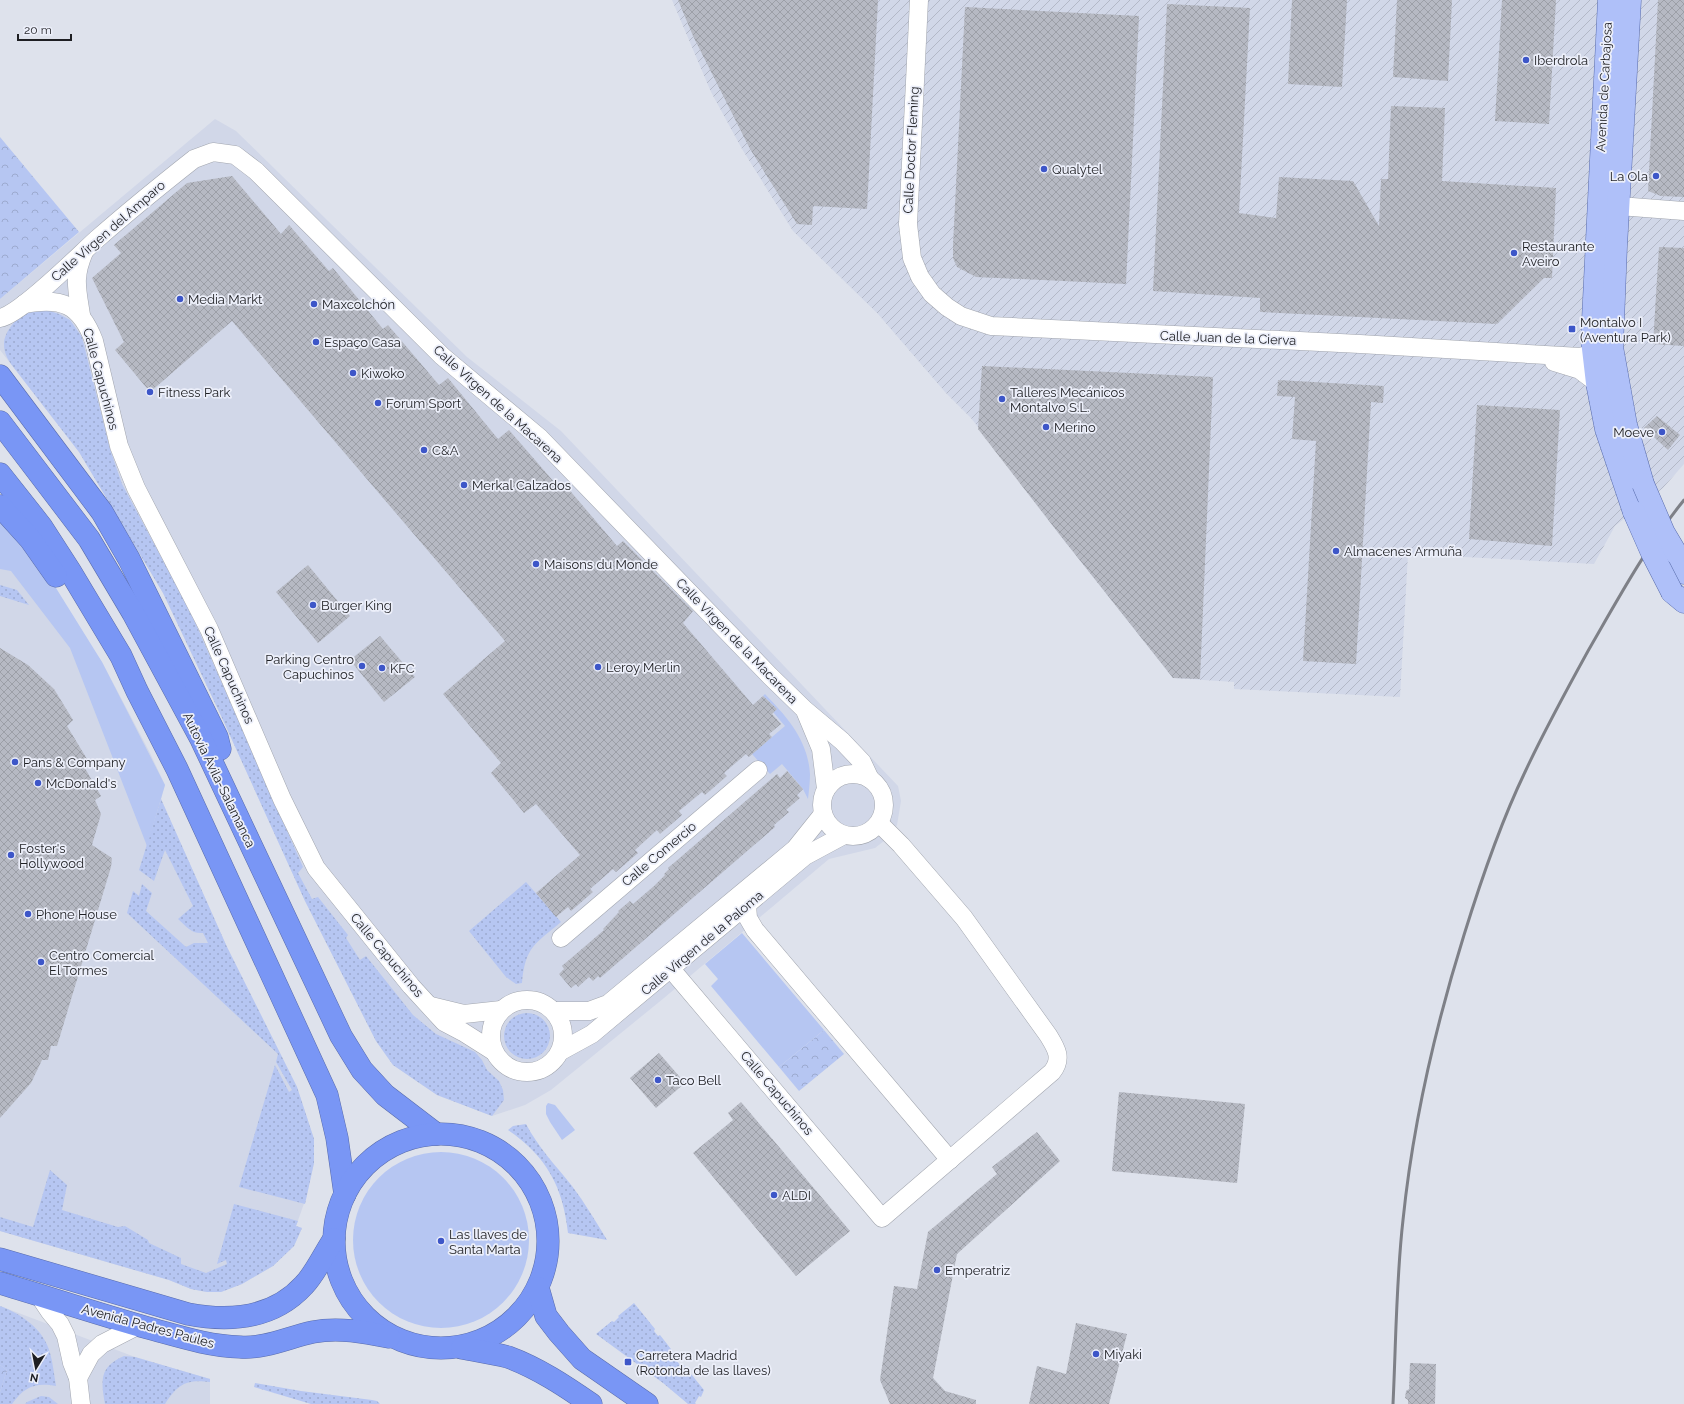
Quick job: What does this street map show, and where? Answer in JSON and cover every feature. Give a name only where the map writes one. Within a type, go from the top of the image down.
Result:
[{"type":"highway","points":[[0,376],[102,512],[129,559],[217,737],[242,827]]},
{"type":"highway","name":"Autovía Ávila-Salamanca","points":[[0,422],[89,538],[133,613],[201,739],[341,1036],[362,1070],[385,1095],[436,1134]]},
{"type":"highway","points":[[0,474],[41,526],[70,570],[122,656],[137,691],[177,769],[327,1095],[337,1138],[344,1194]]},
{"type":"highway","points":[[0,506],[30,539],[59,580],[109,661],[137,691]]},
{"type":"highway","points":[[394,1338],[369,1320],[349,1297],[337,1269],[334,1239],[337,1216],[344,1194],[360,1170],[382,1152],[408,1139],[436,1134],[461,1136],[484,1143],[508,1157],[527,1176],[541,1200],[548,1226],[548,1254],[544,1272],[538,1288],[524,1310],[506,1327],[484,1340],[459,1347]]},
{"type":"highway","name":"Avenida Padres Paúles","points":[[0,1259],[188,1314],[215,1319],[239,1318],[262,1313],[282,1303],[304,1285],[334,1239]]},
{"type":"highway","name":"Avenida Padres Paúles","points":[[0,1283],[138,1325],[217,1346],[242,1348],[258,1347],[314,1332],[332,1330],[365,1332],[426,1347],[459,1347]]},
{"type":"highway","points":[[538,1288],[546,1316],[579,1355],[647,1404]]},
{"type":"highway","points":[[459,1347],[507,1357],[534,1369],[565,1386],[591,1404]]},
{"type":"main road","name":"Avenida de Carbajosa","points":[[1609,0],[1592,340],[1603,350],[1643,484],[1664,533],[1680,563]]},
{"type":"main road","name":"Avenida de Carbajosa","points":[[1630,0],[1616,246],[1603,350],[1597,383],[1606,428],[1634,512],[1652,553],[1678,597]]},
{"type":"street","name":"Calle Doctor Fleming","points":[[918,0],[908,224],[912,258],[920,277],[932,294]]},
{"type":"street","name":"Calle Virgen del Amparo","points":[[2,322],[194,159],[213,152]]},
{"type":"street","name":"Calle Virgen de la Macarena","points":[[213,152],[235,155],[256,171],[442,356],[540,438],[804,710],[842,741],[862,762],[870,779]]},
{"type":"street","points":[[1619,206],[1684,211]]},
{"type":"street","name":"Calle Capuchinos","points":[[81,315],[76,283],[77,268],[84,251]]},
{"type":"street","name":"Calle Juan de la Cierva","points":[[932,294],[946,307],[961,316],[991,326],[1580,356],[1603,350]]},
{"type":"street","name":"Calle Capuchinos","points":[[24,304],[44,300],[72,308],[81,315],[88,326],[94,341],[119,446],[136,488],[210,629],[282,798],[316,868],[411,986],[431,1006],[444,1022],[493,1051]]},
{"type":"street","name":"Calle Juan de la Cierva","points":[[1533,354],[1580,370],[1597,383]]},
{"type":"street","name":"Calle Virgen de la Macarena","points":[[804,710],[821,749],[826,789]]},
{"type":"street","name":"Calle Comercio","points":[[561,938],[758,770]]},
{"type":"street","points":[[854,774],[870,779],[879,788],[884,799],[884,811],[879,823],[870,832],[857,836],[844,835],[831,827],[823,814],[822,801],[826,789],[838,778],[854,774]]},
{"type":"street","name":"Calle Virgen de la Paloma","points":[[554,1011],[589,1011],[608,1004],[795,849],[823,814]]},
{"type":"street","points":[[747,905],[748,918],[755,930],[950,1160],[1052,1072],[1058,1062],[1057,1050],[964,918],[901,845],[879,823]]},
{"type":"street","name":"Calle Virgen de la Paloma","points":[[561,1051],[592,1034],[805,856],[844,835]]},
{"type":"street","name":"Calle Capuchinos","points":[[671,968],[882,1218],[950,1160]]},
{"type":"street","points":[[530,1000],[543,1003],[554,1011],[561,1023],[564,1037],[561,1051],[553,1062],[541,1070],[525,1073],[509,1068],[500,1061],[493,1051],[490,1036],[493,1022],[501,1010],[514,1002],[530,1000]]},
{"type":"street","name":"Calle Capuchinos","points":[[431,1006],[464,1014],[501,1010]]},
{"type":"street","points":[[38,1294],[60,1324],[66,1336],[72,1363],[78,1378],[81,1404]]},
{"type":"street","points":[[78,1378],[91,1354],[102,1344],[138,1325]]},
{"type":"shaded area","points":[[672,0],[1684,0],[1684,464],[1663,488],[1615,526],[1594,564],[1408,554],[1400,697],[1234,689],[1234,682],[1173,678],[1063,539],[971,418],[945,392],[878,314],[793,231],[742,149],[711,92]]},
{"type":"shaded area","points":[[215,119],[236,131],[467,357],[561,431],[898,786],[901,801],[897,825],[889,837],[875,848],[829,859],[664,998],[551,1090],[525,1105],[492,1116],[437,1095],[393,1065],[376,1041],[305,901],[223,720],[163,593],[79,452],[0,350],[0,299]]},
{"type":"shaded area","name":"Centro Comercial El Tormes","points":[[0,516],[102,662],[149,751],[165,785],[161,799],[227,947],[297,1087],[314,1139],[314,1163],[306,1198],[296,1226],[302,1228],[294,1246],[273,1266],[242,1284],[221,1292],[207,1292],[191,1289],[169,1280],[0,1231]]},
{"type":"shaded area","points":[[0,1306],[135,1357],[210,1379],[210,1404],[0,1404]]},
{"type":"green space","points":[[0,137],[79,232],[0,299]]},
{"type":"green space","points":[[47,310],[70,320],[82,337],[110,449],[122,484],[190,611],[303,867],[298,873],[312,899],[318,897],[348,935],[346,938],[360,960],[366,956],[413,1015],[436,1034],[475,1052],[482,1060],[487,1070],[499,1081],[503,1090],[504,1100],[492,1116],[437,1095],[393,1065],[376,1041],[305,901],[223,720],[163,593],[79,452],[7,357],[4,344],[6,335],[12,325],[20,317],[28,313]]},
{"type":"green space","points":[[0,516],[51,580],[102,662],[165,785],[147,846],[70,648],[11,571],[0,569]]},
{"type":"green space","points":[[0,585],[17,590],[29,605],[0,596]]},
{"type":"green space","points":[[765,694],[781,711],[801,740],[805,750],[810,774],[808,799],[803,789],[782,764],[770,774],[752,754],[785,726],[773,712],[777,709],[763,696]]},
{"type":"green space","points":[[161,799],[227,947],[297,1087],[314,1139],[314,1163],[305,1204],[239,1187],[275,1065],[289,1092],[292,1090],[276,1062],[278,1054],[127,913],[133,891],[139,896],[142,884],[152,893],[146,911],[186,947],[194,943],[208,943],[203,933],[192,931],[178,919],[193,906],[165,850],[154,881],[139,870]]},
{"type":"green space","points":[[526,882],[561,922],[533,947],[526,961],[522,983],[516,984],[506,977],[469,931]]},
{"type":"green space","points":[[742,933],[824,1030],[779,1067],[711,986],[718,979],[705,964]]},
{"type":"green space","points":[[527,1013],[540,1017],[546,1023],[550,1036],[546,1049],[540,1055],[527,1059],[514,1055],[508,1049],[504,1036],[508,1023],[514,1017]]},
{"type":"green space","points":[[824,1030],[844,1054],[799,1091],[779,1067]]},
{"type":"green space","points":[[548,1103],[555,1105],[575,1130],[562,1140],[546,1114],[546,1106]]},
{"type":"green space","points":[[526,1124],[542,1148],[572,1186],[607,1240],[568,1233],[562,1201],[551,1174],[533,1151],[522,1140],[508,1130],[513,1126]]},
{"type":"green space","points":[[432,1152],[450,1152],[475,1158],[490,1166],[504,1177],[515,1191],[523,1206],[528,1223],[528,1257],[523,1274],[515,1289],[504,1303],[490,1314],[467,1325],[450,1328],[432,1328],[407,1322],[392,1314],[378,1303],[367,1289],[356,1266],[353,1249],[353,1231],[359,1206],[367,1191],[378,1177],[392,1166],[415,1155]]},
{"type":"green space","points":[[50,1170],[67,1185],[62,1210],[118,1227],[125,1226],[148,1240],[149,1243],[181,1258],[181,1264],[206,1273],[227,1264],[226,1260],[217,1264],[234,1204],[298,1221],[296,1226],[302,1228],[294,1246],[273,1266],[242,1284],[221,1292],[207,1292],[191,1289],[169,1280],[0,1231],[0,1217],[33,1227]]},
{"type":"green space","points":[[634,1303],[655,1329],[654,1331],[658,1336],[660,1335],[678,1358],[676,1360],[681,1366],[683,1364],[704,1390],[701,1397],[699,1396],[695,1403],[696,1404],[688,1404],[663,1383],[596,1334],[612,1321],[614,1322],[619,1317],[618,1316]]},
{"type":"green space","points":[[0,1306],[23,1318],[43,1337],[50,1353],[56,1386],[36,1385],[31,1387],[21,1393],[12,1404],[0,1404],[0,1392],[7,1370],[0,1365]]},
{"type":"green space","points":[[124,1356],[135,1357],[210,1379],[210,1382],[195,1381],[183,1384],[174,1392],[165,1404],[105,1404],[103,1388],[104,1375],[110,1365]]},
{"type":"green space","points":[[0,1365],[7,1370],[0,1392]]},
{"type":"green space","points":[[255,1383],[301,1391],[372,1400],[377,1401],[380,1404],[311,1404],[254,1387]]},
{"type":"green space","points":[[41,1396],[49,1397],[58,1404],[25,1404]]},
{"type":"building","points":[[678,0],[878,0],[867,209],[813,206],[812,225],[797,224],[750,149],[693,36]]},
{"type":"building","points":[[1292,0],[1347,0],[1342,87],[1288,84]]},
{"type":"building","points":[[1397,0],[1452,0],[1448,81],[1393,77]]},
{"type":"building","name":"Iberdrola","points":[[1502,0],[1556,0],[1549,124],[1495,121]]},
{"type":"building","points":[[1658,0],[1684,0],[1684,197],[1661,196],[1648,191]]},
{"type":"building","points":[[1167,4],[1250,8],[1239,213],[1276,218],[1279,177],[1353,181],[1379,226],[1381,179],[1388,179],[1391,106],[1445,108],[1442,181],[1556,188],[1552,278],[1544,278],[1497,324],[1260,312],[1260,298],[1153,291]]},
{"type":"building","name":"Qualytel","points":[[965,7],[1139,16],[1126,284],[976,277],[957,267],[953,258],[953,245]]},
{"type":"building","points":[[232,176],[281,234],[289,225],[329,271],[333,268],[383,329],[388,325],[439,385],[448,378],[498,439],[509,430],[561,490],[566,486],[617,546],[623,541],[693,611],[683,623],[753,705],[763,696],[777,709],[772,714],[781,724],[769,734],[772,737],[749,757],[746,754],[724,773],[727,776],[705,795],[702,792],[679,811],[682,815],[660,834],[657,830],[635,850],[638,853],[616,872],[613,869],[590,889],[593,892],[571,911],[568,907],[556,917],[536,893],[580,855],[536,804],[524,813],[491,773],[501,763],[443,694],[505,641],[232,321],[150,392],[115,350],[124,342],[92,278],[121,253],[114,245],[187,183]]},
{"type":"building","points":[[1659,247],[1684,248],[1684,346],[1653,344]]},
{"type":"building","points":[[982,366],[1213,377],[1200,679],[1173,678],[978,429]]},
{"type":"building","name":"Almacenes Armuña","points":[[1278,380],[1384,386],[1383,403],[1371,402],[1356,664],[1303,661],[1316,441],[1292,439],[1295,397],[1277,396]]},
{"type":"building","points":[[1477,405],[1560,410],[1552,546],[1469,539]]},
{"type":"building","name":"Moeve","points":[[1657,416],[1680,435],[1668,450],[1644,428]]},
{"type":"building","name":"Burger King","points":[[308,565],[350,616],[318,643],[276,592]]},
{"type":"building","name":"KFC","points":[[380,636],[415,677],[384,702],[350,660]]},
{"type":"building","name":"Centro Comercial El Tormes","points":[[0,648],[28,665],[54,689],[73,720],[67,726],[87,759],[82,763],[101,796],[95,800],[101,814],[92,845],[112,858],[111,867],[57,1046],[51,1046],[48,1060],[42,1060],[31,1083],[0,1118]]},
{"type":"building","points":[[787,771],[803,789],[797,795],[800,798],[786,810],[789,812],[774,825],[775,827],[600,978],[598,976],[593,981],[589,977],[578,987],[576,984],[571,988],[559,974],[564,969],[562,966],[604,930],[603,929],[619,912],[618,911],[630,901],[633,904],[665,875],[664,874],[669,869],[668,868],[777,774],[780,778]]},
{"type":"building","name":"Taco Bell","points":[[659,1053],[685,1083],[656,1108],[630,1078]]},
{"type":"building","points":[[1119,1092],[1245,1104],[1237,1183],[1112,1171]]},
{"type":"building","name":"ALDI","points":[[741,1102],[850,1231],[796,1276],[693,1153],[733,1120],[728,1113]]},
{"type":"building","name":"Emperatriz","points":[[1037,1132],[1060,1161],[957,1254],[933,1378],[945,1391],[976,1400],[976,1404],[890,1404],[880,1380],[894,1286],[917,1289],[928,1232],[997,1174],[992,1167]]},
{"type":"building","name":"Miyaki","points":[[1076,1323],[1127,1334],[1109,1404],[1029,1404],[1037,1366],[1066,1374]]},
{"type":"building","points":[[1410,1363],[1436,1364],[1435,1404],[1408,1404],[1408,1400],[1405,1398],[1406,1391],[1409,1389]]},
{"type":"railway","points":[[1393,1404],[1396,1312],[1407,1184],[1426,1076],[1453,970],[1470,914],[1507,812],[1547,726],[1588,651],[1633,574],[1657,536],[1684,500]]},
{"type":"place","name":"Iberdrola","points":[[1526,60]]},
{"type":"place","name":"Qualytel","points":[[1044,169]]},
{"type":"place","name":"La Ola","points":[[1656,176]]},
{"type":"place","name":"Restaurante Aveiro","points":[[1514,253]]},
{"type":"place","name":"Media Markt","points":[[180,299]]},
{"type":"place","name":"Maxcolchón","points":[[314,304]]},
{"type":"place","name":"Montalvo I (Aventura Park)","points":[[1572,329]]},
{"type":"place","name":"Espaço Casa","points":[[316,342]]},
{"type":"place","name":"Kiwoko","points":[[353,373]]},
{"type":"place","name":"Fitness Park","points":[[150,392]]},
{"type":"place","name":"Talleres Mecánicos Montalvo S.L.","points":[[1002,399]]},
{"type":"place","name":"Forum Sport","points":[[378,403]]},
{"type":"place","name":"Merino","points":[[1046,427]]},
{"type":"place","name":"Moeve","points":[[1662,432]]},
{"type":"place","name":"C&A","points":[[424,450]]},
{"type":"place","name":"Merkal Calzados","points":[[464,485]]},
{"type":"place","name":"Almacenes Armuña","points":[[1336,551]]},
{"type":"place","name":"Maisons du Monde","points":[[536,564]]},
{"type":"place","name":"Burger King","points":[[313,605]]},
{"type":"place","name":"Parking Centro Capuchinos","points":[[362,666]]},
{"type":"place","name":"Leroy Merlin","points":[[598,667]]},
{"type":"place","name":"KFC","points":[[382,668]]},
{"type":"place","name":"Pans & Company","points":[[15,762]]},
{"type":"place","name":"McDonald's","points":[[38,783]]},
{"type":"place","name":"Foster's Hollywood","points":[[11,855]]},
{"type":"place","name":"Phone House","points":[[28,914]]},
{"type":"place","name":"Centro Comercial El Tormes","points":[[41,962]]},
{"type":"place","name":"Taco Bell","points":[[658,1080]]},
{"type":"place","name":"ALDI","points":[[774,1195]]},
{"type":"place","name":"Las llaves de Santa Marta","points":[[441,1241]]},
{"type":"place","name":"Emperatriz","points":[[937,1270]]},
{"type":"place","name":"Miyaki","points":[[1096,1354]]},
{"type":"place","name":"Carretera Madrid (Rotonda de las llaves)","points":[[628,1362]]}]
